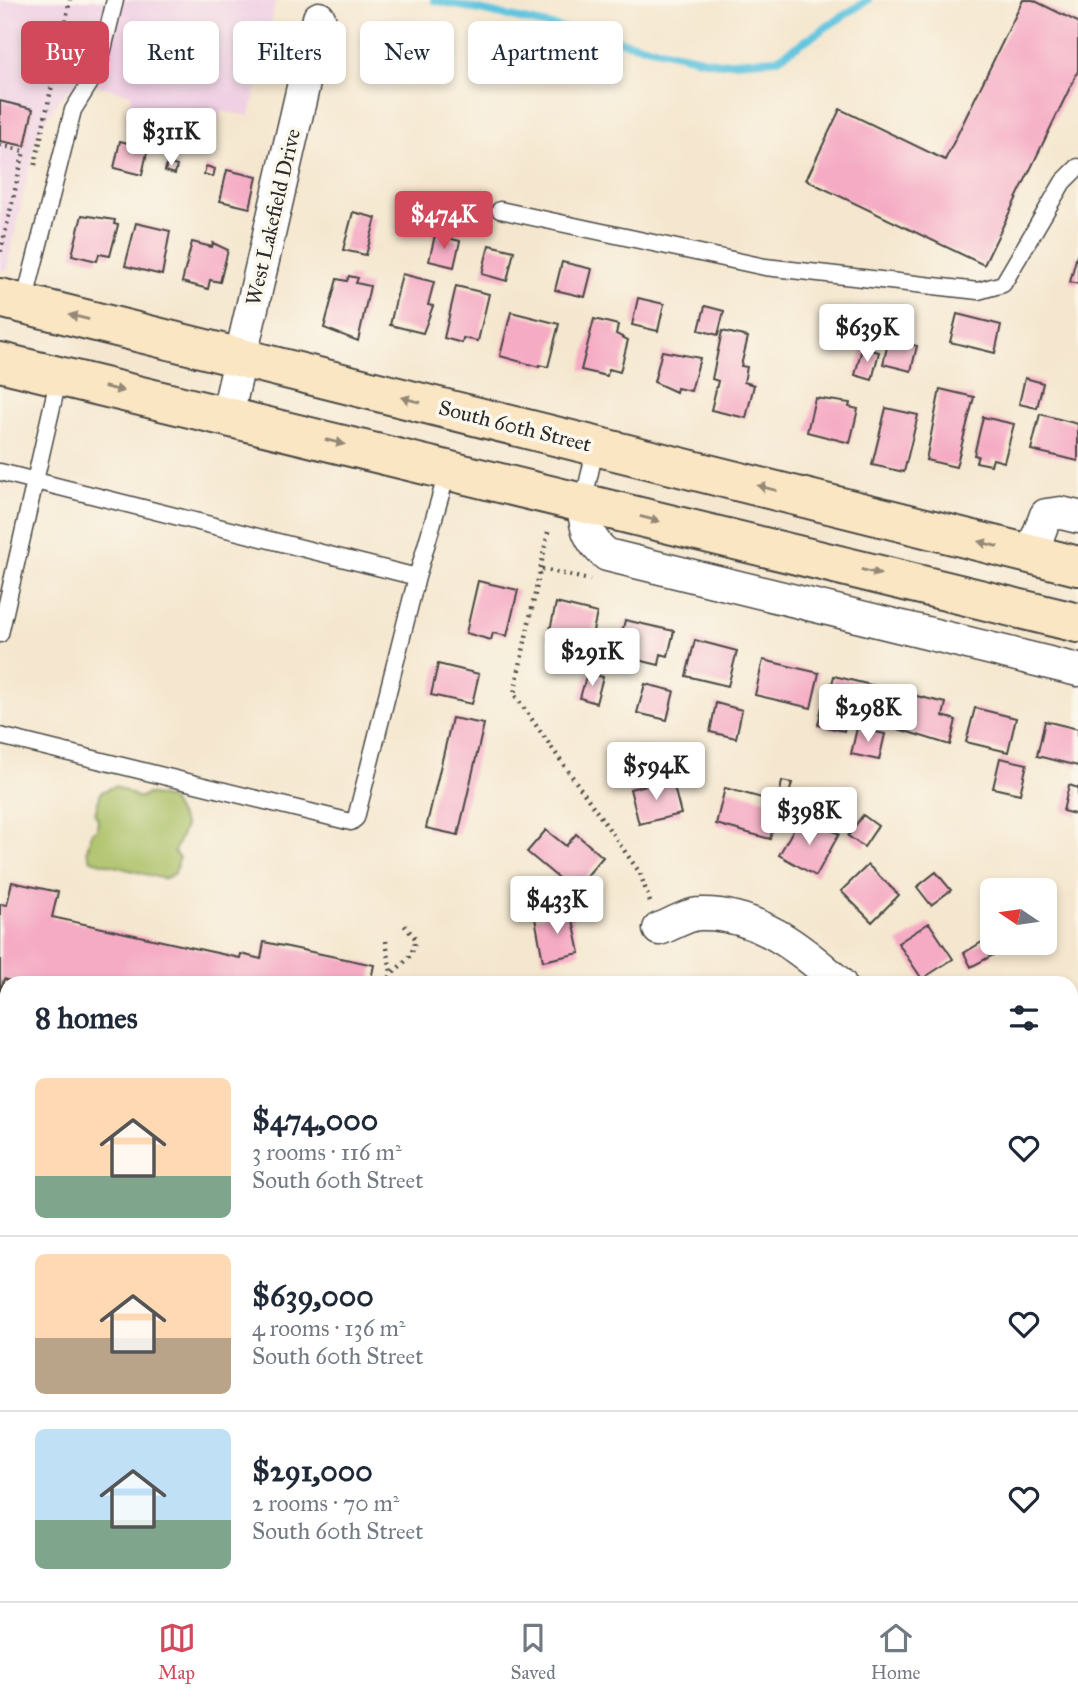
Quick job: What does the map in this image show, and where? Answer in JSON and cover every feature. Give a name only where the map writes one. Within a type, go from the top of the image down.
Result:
[{"type":"main road","name":"South 60th Street","points":[[12,300],[1078,566]]},
{"type":"main road","points":[[0,362],[1078,623]]},
{"type":"street","name":"West Lakefield Drive","points":[[227,416],[321,9]]},
{"type":"street","points":[[583,503],[585,527],[596,547],[607,555],[1078,670]]},
{"type":"street","points":[[1031,554],[1046,515],[1061,513],[1078,517]]},
{"type":"street","points":[[659,929],[699,914],[748,922],[801,948],[831,976]]},
{"type":"lane","points":[[12,300],[73,110],[98,70],[115,0]]},
{"type":"lane","points":[[500,210],[765,267],[978,291],[1003,284],[1063,182],[1078,167]]},
{"type":"lane","points":[[0,634],[59,376]]},
{"type":"lane","points":[[583,503],[596,446]]},
{"type":"lane","points":[[0,736],[351,822],[356,818],[416,577],[448,470]]},
{"type":"lane","points":[[0,472],[416,577]]},
{"type":"path","points":[[34,167],[70,0]]},
{"type":"path","points":[[0,145],[24,151],[0,255]]},
{"type":"path","points":[[548,532],[514,694],[640,873],[659,929]]},
{"type":"path","points":[[542,569],[590,580]]},
{"type":"path","points":[[391,972],[404,965],[414,947],[415,938],[404,925]]},
{"type":"path","points":[[386,941],[389,976]]},
{"type":"shaded area","points":[[0,0],[276,0],[271,21],[233,21],[233,84],[257,84],[250,116],[221,111],[215,138],[125,119],[132,94],[91,84],[109,84],[109,21],[21,21],[21,84],[76,84],[60,98],[38,131],[6,271],[0,270]]},
{"type":"green space","points":[[115,786],[139,798],[147,794],[170,799],[185,826],[174,852],[179,858],[175,873],[164,879],[91,860],[87,851],[91,833],[97,829],[98,819],[95,814],[101,792]]},
{"type":"building","points":[[1023,0],[1033,0],[1078,22],[1078,71],[984,265],[806,180],[840,109],[945,160]]},
{"type":"building","points":[[0,101],[33,109],[25,146],[0,141]]},
{"type":"building","points":[[120,141],[148,148],[142,175],[114,168]]},
{"type":"building","points":[[167,163],[177,166],[175,174],[165,171]]},
{"type":"building","points":[[206,166],[215,169],[213,177],[204,174]]},
{"type":"building","points":[[227,170],[257,177],[250,208],[220,201]]},
{"type":"building","points":[[353,212],[376,218],[366,255],[343,250]]},
{"type":"building","points":[[82,215],[115,220],[114,224],[118,225],[110,256],[99,254],[97,261],[72,255]]},
{"type":"building","points":[[136,223],[170,231],[162,275],[125,266]]},
{"type":"building","points":[[435,235],[460,241],[454,267],[429,261]]},
{"type":"building","points":[[192,242],[212,247],[213,243],[228,250],[220,282],[210,280],[208,289],[182,282]]},
{"type":"building","points":[[489,245],[514,251],[507,281],[482,274]]},
{"type":"building","points":[[1078,255],[1078,284],[1070,282]]},
{"type":"building","points":[[562,262],[592,269],[585,297],[555,290]]},
{"type":"building","points":[[402,274],[434,282],[428,305],[433,306],[423,333],[390,325]]},
{"type":"building","points":[[349,276],[358,278],[356,283],[370,286],[358,341],[324,328],[337,279],[347,281]]},
{"type":"building","points":[[456,286],[489,294],[478,341],[463,338],[462,343],[444,338]]},
{"type":"building","points":[[638,298],[664,304],[658,331],[632,325]]},
{"type":"building","points":[[705,306],[724,311],[718,335],[699,330]]},
{"type":"building","points":[[511,312],[559,324],[548,367],[500,356]]},
{"type":"building","points":[[957,314],[1001,325],[995,353],[950,342]]},
{"type":"building","points":[[594,319],[618,325],[616,334],[628,340],[620,372],[609,369],[607,376],[581,370]]},
{"type":"building","points":[[722,331],[748,337],[741,366],[747,367],[744,382],[754,385],[746,418],[711,410],[718,381],[712,379]]},
{"type":"building","points":[[889,339],[917,346],[911,371],[883,364]]},
{"type":"building","points":[[862,348],[879,352],[872,380],[855,375]]},
{"type":"building","points":[[662,351],[700,358],[691,391],[677,388],[676,392],[654,382]]},
{"type":"building","points":[[1025,378],[1043,383],[1037,408],[1019,404]]},
{"type":"building","points":[[940,389],[974,397],[956,467],[926,460]]},
{"type":"building","points":[[815,398],[850,403],[849,407],[858,409],[850,443],[807,432]]},
{"type":"building","points":[[886,408],[918,415],[904,472],[872,465]]},
{"type":"building","points":[[1040,414],[1078,424],[1078,461],[1031,450]]},
{"type":"building","points":[[983,417],[1014,424],[1004,462],[993,459],[991,465],[976,462],[978,456],[974,455]]},
{"type":"building","points":[[478,581],[518,590],[507,636],[493,633],[491,640],[466,633]]},
{"type":"building","points":[[556,603],[597,613],[589,649],[548,639]]},
{"type":"building","points":[[625,620],[674,631],[668,656],[661,654],[659,665],[617,655]]},
{"type":"building","points":[[695,640],[737,651],[728,686],[686,676]]},
{"type":"building","points":[[763,660],[819,673],[811,708],[755,695]]},
{"type":"building","points":[[438,664],[479,674],[472,704],[431,695]]},
{"type":"building","points":[[587,673],[603,677],[596,703],[580,698]]},
{"type":"building","points":[[834,676],[875,686],[866,721],[847,717],[844,731],[818,725],[822,707],[826,708]]},
{"type":"building","points":[[645,684],[674,691],[667,720],[637,713]]},
{"type":"building","points":[[904,693],[946,703],[943,716],[956,720],[950,745],[895,728]]},
{"type":"building","points":[[716,703],[742,710],[736,738],[710,732]]},
{"type":"building","points":[[975,708],[1016,718],[1008,752],[966,742]]},
{"type":"building","points":[[452,718],[484,724],[458,835],[426,828]]},
{"type":"building","points":[[1045,721],[1078,729],[1078,766],[1037,756]]},
{"type":"building","points":[[857,728],[885,734],[879,760],[851,754]]},
{"type":"building","points":[[652,746],[655,759],[640,762],[637,748]]},
{"type":"building","points":[[684,746],[690,772],[674,776],[667,750]]},
{"type":"building","points":[[1000,758],[1027,764],[1020,794],[993,788]]},
{"type":"building","points":[[655,761],[657,773],[643,776],[641,764]]},
{"type":"building","points":[[672,779],[681,814],[639,824],[630,789]]},
{"type":"building","points":[[782,781],[792,783],[789,794],[780,792]]},
{"type":"building","points":[[1069,785],[1078,788],[1078,815],[1063,811]]},
{"type":"building","points":[[725,788],[780,803],[770,839],[716,824]]},
{"type":"building","points":[[863,815],[878,826],[864,847],[848,836]]},
{"type":"building","points":[[797,823],[813,832],[818,823],[839,834],[816,876],[779,855]]},
{"type":"building","points":[[546,830],[566,846],[576,834],[603,857],[574,891],[527,852]]},
{"type":"building","points":[[868,865],[899,895],[872,922],[841,891]]},
{"type":"building","points":[[936,872],[951,890],[931,905],[917,887]]},
{"type":"building","points":[[12,882],[58,892],[52,917],[240,958],[241,954],[261,959],[264,942],[374,965],[372,976],[0,976],[0,904],[7,905]]},
{"type":"building","points":[[536,900],[537,911],[524,913],[523,902]]},
{"type":"building","points":[[571,911],[580,953],[543,961],[535,918]]},
{"type":"building","points":[[929,923],[953,959],[927,976],[920,976],[898,943]]},
{"type":"building","points":[[980,943],[980,956],[991,956],[971,967],[964,953]]},
{"type":"waterway","points":[[434,0],[719,63],[777,59],[868,0]]}]
